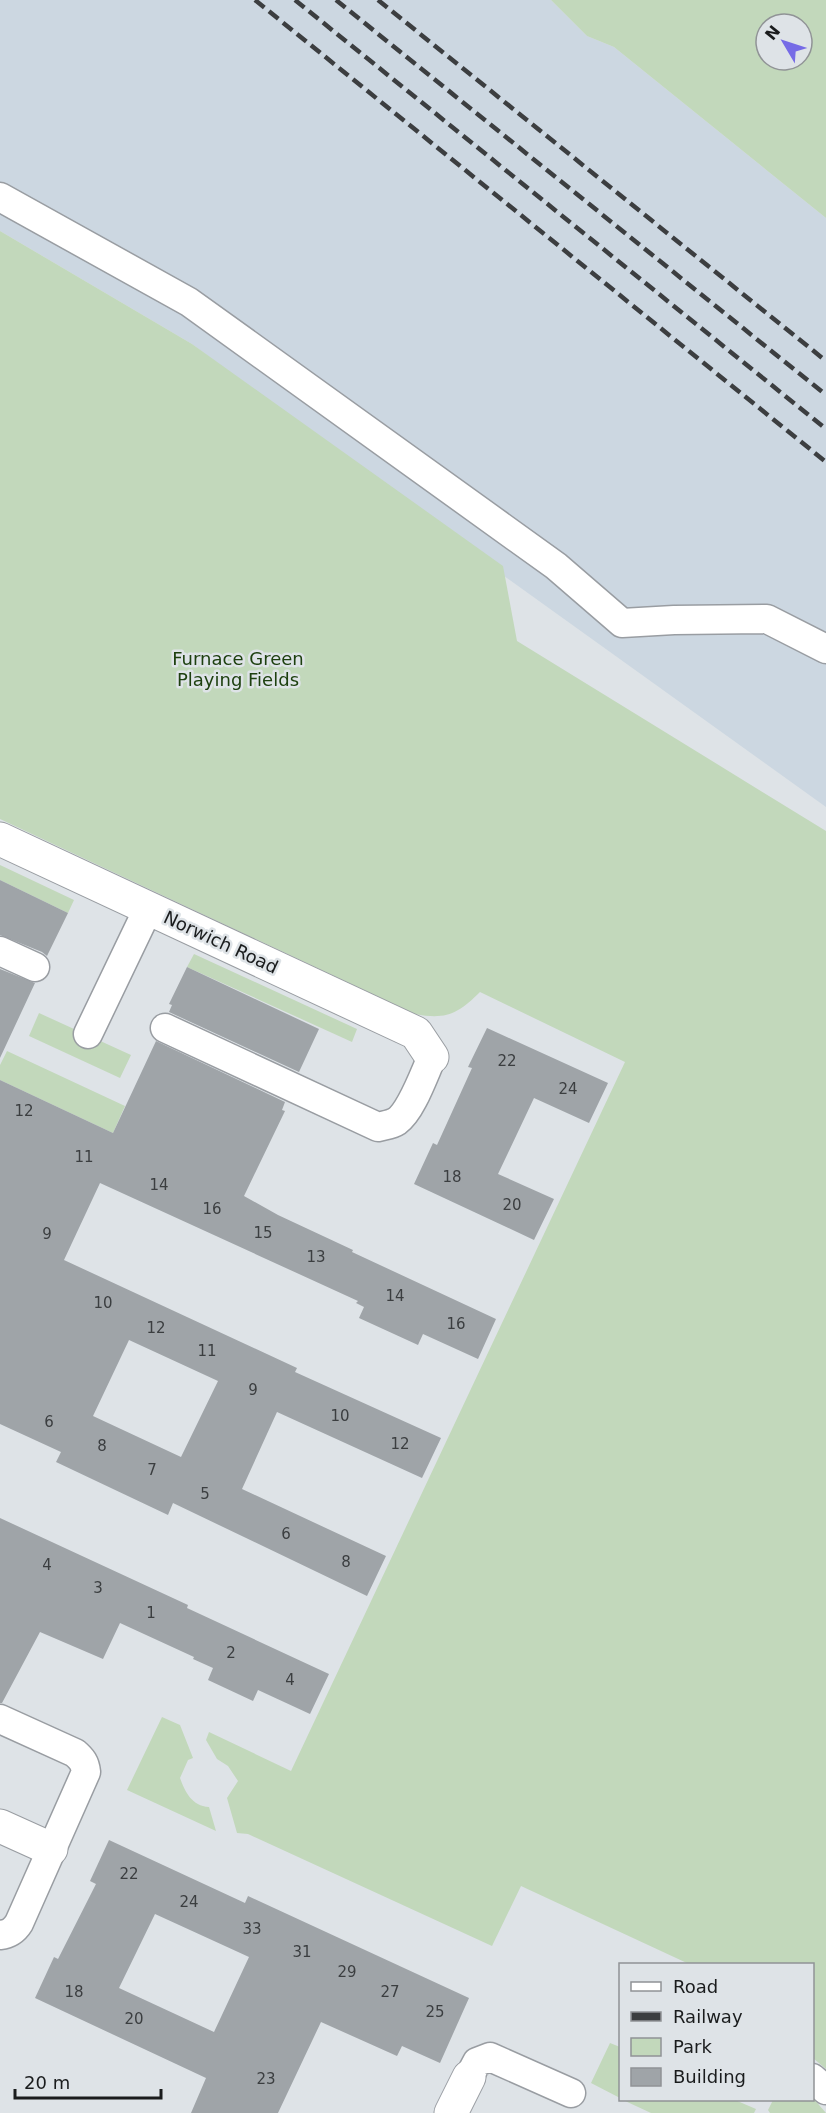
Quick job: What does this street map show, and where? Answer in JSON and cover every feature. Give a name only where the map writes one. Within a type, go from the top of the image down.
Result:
[{"type":"street","name":"Norwich Road","points":[[0,839],[416,1033],[432,1057]]},
{"type":"street","points":[[0,1826],[51,1850]]},
{"type":"street","points":[[452,2113],[469,2077]]},
{"type":"lane","points":[[0,197],[189,302],[556,566],[622,623],[767,619],[826,649]]},
{"type":"lane","points":[[88,1034],[148,909]]},
{"type":"lane","points":[[0,951],[35,968]]},
{"type":"lane","points":[[165,1028],[378,1126],[391,1124],[406,1111],[432,1057]]},
{"type":"lane","points":[[0,1719],[75,1753],[85,1764],[86,1772],[19,1923],[8,1934],[0,1935]]},
{"type":"lane","points":[[469,2077],[477,2062],[490,2057],[571,2093]]},
{"type":"lane","points":[[814,2079],[826,2090]]},
{"type":"shaded area","points":[[0,0],[551,0],[587,36],[614,47],[826,218],[826,807],[415,512],[192,344],[0,231]]},
{"type":"green space","points":[[551,0],[826,0],[826,218],[614,47],[587,36]]},
{"type":"green space","name":"Furnace Green Playing Fields","points":[[0,231],[192,344],[503,566],[517,641],[826,831],[826,2069],[814,2059],[814,1963],[687,1963],[521,1886],[492,1946],[248,1834],[237,1833],[227,1798],[238,1781],[228,1766],[217,1759],[206,1740],[209,1732],[291,1771],[625,1062],[480,992],[465,1006],[451,1014],[426,1016],[415,1014],[0,819]]},
{"type":"green space","points":[[0,865],[74,900],[68,913],[0,880]]},
{"type":"green space","points":[[194,954],[357,1029],[352,1042],[187,967]]},
{"type":"green space","points":[[39,1013],[131,1055],[120,1078],[29,1036]]},
{"type":"green space","points":[[7,1051],[125,1106],[113,1133],[0,1080],[0,1065]]},
{"type":"green space","points":[[162,1717],[180,1725],[193,1758],[188,1760],[180,1778],[187,1793],[194,1801],[209,1807],[216,1831],[127,1790]]},
{"type":"green space","points":[[610,2043],[619,2047],[619,2097],[591,2083]]},
{"type":"green space","points":[[814,2099],[826,2113],[770,2113],[768,2110],[772,2101],[814,2101]]},
{"type":"green space","points":[[625,2101],[737,2101],[756,2109],[754,2113],[651,2113]]},
{"type":"building","points":[[0,880],[68,913],[47,956],[0,935]]},
{"type":"building","points":[[187,967],[319,1029],[299,1072],[169,1012],[172,1005],[169,1004]]},
{"type":"building","points":[[0,969],[35,983],[0,1058]]},
{"type":"building","points":[[487,1028],[608,1083],[589,1123],[534,1098],[498,1174],[554,1199],[534,1240],[414,1184],[433,1143],[437,1145],[472,1068],[468,1067]]},
{"type":"building","points":[[156,1041],[285,1102],[282,1110],[285,1111],[244,1196],[278,1215],[353,1250],[352,1252],[496,1319],[478,1359],[423,1334],[418,1345],[359,1318],[364,1307],[356,1303],[358,1301],[100,1183],[64,1260],[297,1368],[295,1372],[441,1438],[422,1478],[277,1412],[242,1489],[386,1556],[367,1596],[173,1503],[168,1515],[56,1462],[61,1452],[0,1424],[0,1080],[113,1133]],"holes":[[[129,1340],[218,1381],[181,1457],[93,1416]]]},
{"type":"building","points":[[0,1518],[188,1605],[187,1608],[329,1674],[310,1714],[258,1690],[253,1701],[208,1680],[213,1668],[120,1623],[103,1659],[40,1632],[0,1703]]},
{"type":"building","points":[[109,1840],[245,1903],[248,1896],[469,1998],[440,2063],[402,2046],[397,2056],[321,2022],[278,2113],[191,2113],[206,2078],[35,1998],[54,1957],[58,1959],[96,1884],[90,1881]],"holes":[[[155,1914],[249,1957],[214,2032],[119,1988]]]},
{"type":"railway","points":[[255,0],[826,462]]},
{"type":"railway","points":[[295,0],[826,429]]},
{"type":"railway","points":[[336,0],[826,395]]},
{"type":"railway","points":[[378,0],[826,361]]}]
